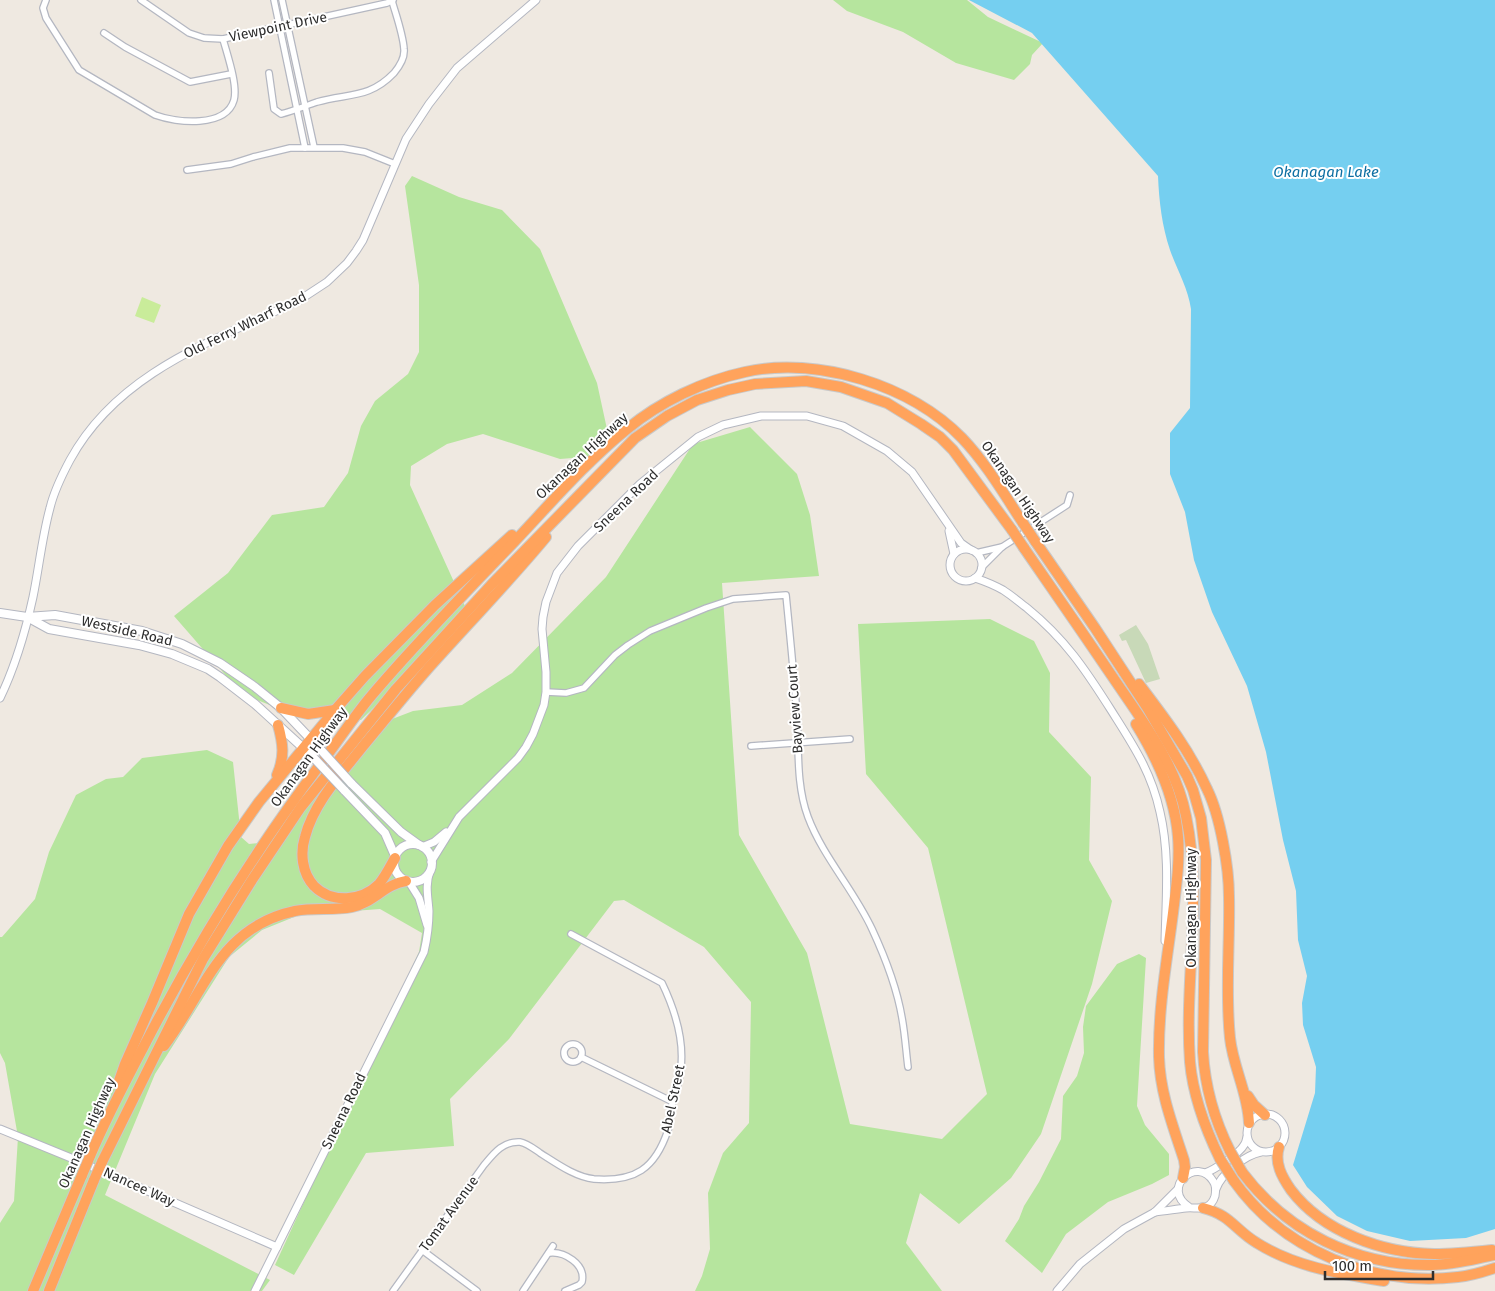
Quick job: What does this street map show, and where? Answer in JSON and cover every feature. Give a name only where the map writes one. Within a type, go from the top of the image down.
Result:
[{"type":"highway","name":"Okanagan Highway","points":[[33,1291],[106,1116],[186,967],[258,851],[370,697],[443,617],[583,470],[627,429],[659,407],[704,384],[746,372],[789,367],[818,370],[866,380],[901,394],[946,423],[964,440],[976,454],[1095,628],[1148,709],[1179,761],[1193,790],[1201,818],[1206,860],[1204,1074],[1214,1115],[1230,1151],[1242,1172],[1261,1195],[1288,1219],[1324,1242],[1373,1260],[1431,1266],[1455,1264],[1495,1255]]},
{"type":"highway","name":"Okanagan Highway","points":[[49,1291],[102,1162],[203,959],[252,880],[302,807],[396,689],[490,585],[635,438],[667,416],[697,400],[755,384],[806,381],[841,386],[886,403],[940,437],[953,450],[1012,530],[1155,741],[1174,777],[1186,814],[1190,840],[1194,886],[1190,1063],[1197,1103],[1211,1141],[1234,1181],[1252,1203],[1294,1238],[1329,1258],[1351,1267],[1392,1276],[1444,1279],[1461,1277],[1495,1268]]},
{"type":"highway","points":[[106,1116],[125,1064],[189,914],[228,846],[272,785],[335,710],[436,604],[583,470]]},
{"type":"highway","points":[[395,857],[379,884],[366,894],[348,898],[331,897],[315,887],[305,873],[302,862],[304,838],[312,817],[332,786],[425,672],[514,576],[594,480]]},
{"type":"highway","points":[[1095,628],[1160,712],[1194,763],[1208,790],[1214,807],[1224,853],[1229,894],[1228,970],[1230,1039],[1248,1107],[1249,1123]]},
{"type":"highway","points":[[1082,632],[1156,759],[1168,790],[1174,814],[1178,837],[1178,869],[1164,979],[1159,1056],[1160,1077],[1168,1111],[1184,1160],[1183,1178]]},
{"type":"highway","points":[[281,708],[308,714],[335,710]]},
{"type":"highway","points":[[272,785],[283,757],[282,739],[278,725]]},
{"type":"highway","points":[[150,1065],[172,1036],[201,986],[223,954],[241,935],[255,926],[294,911],[350,908],[363,904],[393,884],[408,881]]},
{"type":"highway","points":[[1244,1091],[1254,1105],[1265,1115]]},
{"type":"highway","points":[[1279,1148],[1277,1163],[1288,1186],[1307,1208],[1338,1229],[1376,1244],[1407,1251],[1433,1254],[1495,1250]]},
{"type":"highway","points":[[1203,1208],[1225,1216],[1246,1236],[1264,1248],[1328,1271],[1396,1283],[1423,1283],[1444,1279]]},
{"type":"main road","name":"Westside Road","points":[[0,613],[27,617],[55,615],[142,631],[201,652],[255,687],[281,708],[400,832],[421,847]]},
{"type":"main road","name":"Westside Road","points":[[27,617],[50,629],[139,645],[188,660],[220,677],[255,704],[312,756],[385,833],[395,857]]},
{"type":"main road","points":[[415,844],[421,847],[429,853],[432,862],[430,871],[422,880],[408,881],[397,873],[394,868],[395,857],[403,847],[415,844]]},
{"type":"street","points":[[46,0],[44,8],[46,18],[79,70],[155,115],[166,119],[211,120],[228,111],[234,100],[234,95],[223,39]]},
{"type":"street","name":"Viewpoint Drive","points":[[141,0],[189,33],[204,38],[223,39],[388,4],[393,0]]},
{"type":"street","points":[[274,0],[305,148]]},
{"type":"street","points":[[282,0],[314,147]]},
{"type":"street","points":[[269,73],[274,110],[281,114],[317,102],[363,94],[375,89],[387,81],[397,70],[402,60],[404,50],[393,0]]},
{"type":"street","name":"Old Ferry Wharf Road","points":[[27,617],[33,597],[44,532],[55,491],[76,448],[90,428],[124,393],[163,366],[298,301],[327,282],[347,263],[363,240],[406,139],[429,104],[457,68],[536,0]]},
{"type":"street","points":[[104,33],[125,47],[190,82],[231,74]]},
{"type":"street","points":[[187,170],[231,164],[290,148],[314,147],[343,148],[365,152],[395,164]]},
{"type":"street","name":"Sneena Road","points":[[421,847],[434,842],[452,826],[466,809],[518,758],[526,747],[538,720],[546,692],[543,617],[546,602],[557,573],[572,553],[640,484],[698,437],[723,425],[761,416],[807,416],[843,426],[887,451],[912,472],[961,543],[974,551]]},
{"type":"street","points":[[1002,548],[974,551],[965,548],[954,554],[950,565],[951,572],[962,580],[975,578],[981,568],[1002,548],[1069,503],[1070,495]]},
{"type":"street","name":"Sneena Road","points":[[946,521],[952,539],[954,554]]},
{"type":"street","points":[[974,551],[980,557],[981,568]]},
{"type":"street","points":[[975,578],[1004,591],[1040,619],[1060,638],[1075,656],[1140,755],[1152,783],[1161,813],[1165,842],[1164,979]]},
{"type":"street","name":"Bayview Court","points":[[546,692],[566,693],[584,688],[628,644],[650,631],[706,608],[733,599],[786,595],[796,708],[800,783],[808,816],[822,847],[850,889],[872,928],[896,990],[902,1018],[908,1067]]},
{"type":"street","points":[[0,698],[13,666],[27,617]]},
{"type":"street","points":[[751,746],[850,739]]},
{"type":"street","name":"Sneena Road","points":[[432,862],[452,826]]},
{"type":"street","name":"Sneena Road","points":[[255,1291],[424,952],[428,928],[427,888],[430,871]]},
{"type":"street","name":"Sneena Road","points":[[408,881],[419,898],[428,928]]},
{"type":"street","name":"Abel Street","points":[[510,1142],[523,1142],[572,1172],[593,1179],[629,1177],[640,1172],[651,1163],[661,1148],[669,1128],[682,1066],[680,1041],[674,1012],[662,983],[571,934]]},
{"type":"street","points":[[581,1057],[673,1102]]},
{"type":"street","points":[[1057,1291],[1080,1264],[1124,1229],[1155,1212],[1178,1189],[1183,1178],[1193,1172],[1205,1173],[1214,1170],[1240,1149],[1247,1137],[1249,1123],[1256,1117],[1265,1115],[1276,1118],[1284,1126],[1284,1138],[1279,1148],[1246,1158],[1219,1180],[1212,1201],[1203,1208],[1189,1207],[1155,1212]]},
{"type":"street","name":"Nancee Way","points":[[0,1129],[276,1247]]},
{"type":"street","points":[[1247,1137],[1252,1146],[1261,1152]]},
{"type":"street","name":"Tomat Avenue","points":[[393,1291],[484,1165],[498,1148],[510,1142]]},
{"type":"street","points":[[1205,1173],[1212,1180],[1216,1190]]},
{"type":"street","points":[[1178,1189],[1181,1200],[1189,1207]]},
{"type":"street","points":[[523,1291],[553,1246]]},
{"type":"street","points":[[422,1250],[477,1291]]},
{"type":"street","points":[[549,1253],[556,1252],[567,1256],[581,1271],[582,1282],[565,1291]]},
{"type":"green space","points":[[833,0],[967,0],[988,17],[1043,43],[1032,55],[1030,64],[1014,80],[956,63],[903,32],[847,11]]},
{"type":"green space","points":[[412,176],[459,197],[502,210],[540,249],[597,383],[610,443],[598,456],[560,459],[483,434],[447,444],[411,466],[410,485],[469,615],[361,720],[295,715],[242,694],[174,616],[228,573],[272,515],[324,507],[348,473],[361,426],[375,401],[408,374],[419,352],[419,285],[405,186]]},
{"type":"green space","points":[[142,297],[161,305],[154,323],[135,316]]},
{"type":"green space","points":[[750,427],[797,474],[810,515],[819,576],[722,583],[739,835],[807,953],[850,1124],[942,1139],[987,1094],[928,848],[866,774],[858,624],[990,619],[1034,641],[1050,673],[1049,732],[1091,777],[1089,860],[1112,901],[1092,984],[1041,1134],[1011,1178],[959,1224],[920,1193],[906,1243],[942,1291],[695,1291],[702,1276],[710,1249],[708,1193],[723,1153],[749,1123],[751,1002],[704,947],[624,900],[614,901],[509,1039],[450,1099],[454,1146],[366,1153],[294,1275],[275,1265],[419,952],[422,933],[380,909],[299,915],[262,930],[229,957],[155,1074],[105,1195],[270,1280],[262,1291],[0,1291],[0,1223],[14,1201],[18,1137],[5,1063],[0,1053],[0,937],[35,899],[49,852],[76,795],[106,779],[123,777],[142,758],[207,750],[233,762],[241,837],[249,844],[260,843],[374,726],[413,711],[462,705],[512,673],[606,577],[693,444]]},
{"type":"green space","points":[[1136,625],[1148,644],[1160,679],[1146,683],[1126,640],[1122,641],[1119,635]]},
{"type":"green space","points":[[1139,954],[1146,958],[1137,1106],[1145,1125],[1169,1154],[1169,1175],[1108,1202],[1066,1234],[1042,1273],[1005,1241],[1019,1219],[1024,1206],[1039,1182],[1061,1139],[1063,1096],[1077,1076],[1084,1053],[1083,1027],[1086,1006],[1117,964]]},
{"type":"water","name":"Okanagan Lake","points":[[969,0],[1495,0],[1495,1229],[1466,1238],[1410,1241],[1367,1231],[1337,1216],[1307,1187],[1293,1165],[1315,1093],[1316,1067],[1303,1025],[1302,1003],[1307,976],[1298,940],[1296,891],[1283,840],[1266,752],[1247,686],[1212,612],[1194,560],[1185,512],[1170,474],[1170,433],[1190,408],[1191,309],[1165,232],[1158,176],[1032,33]]}]
